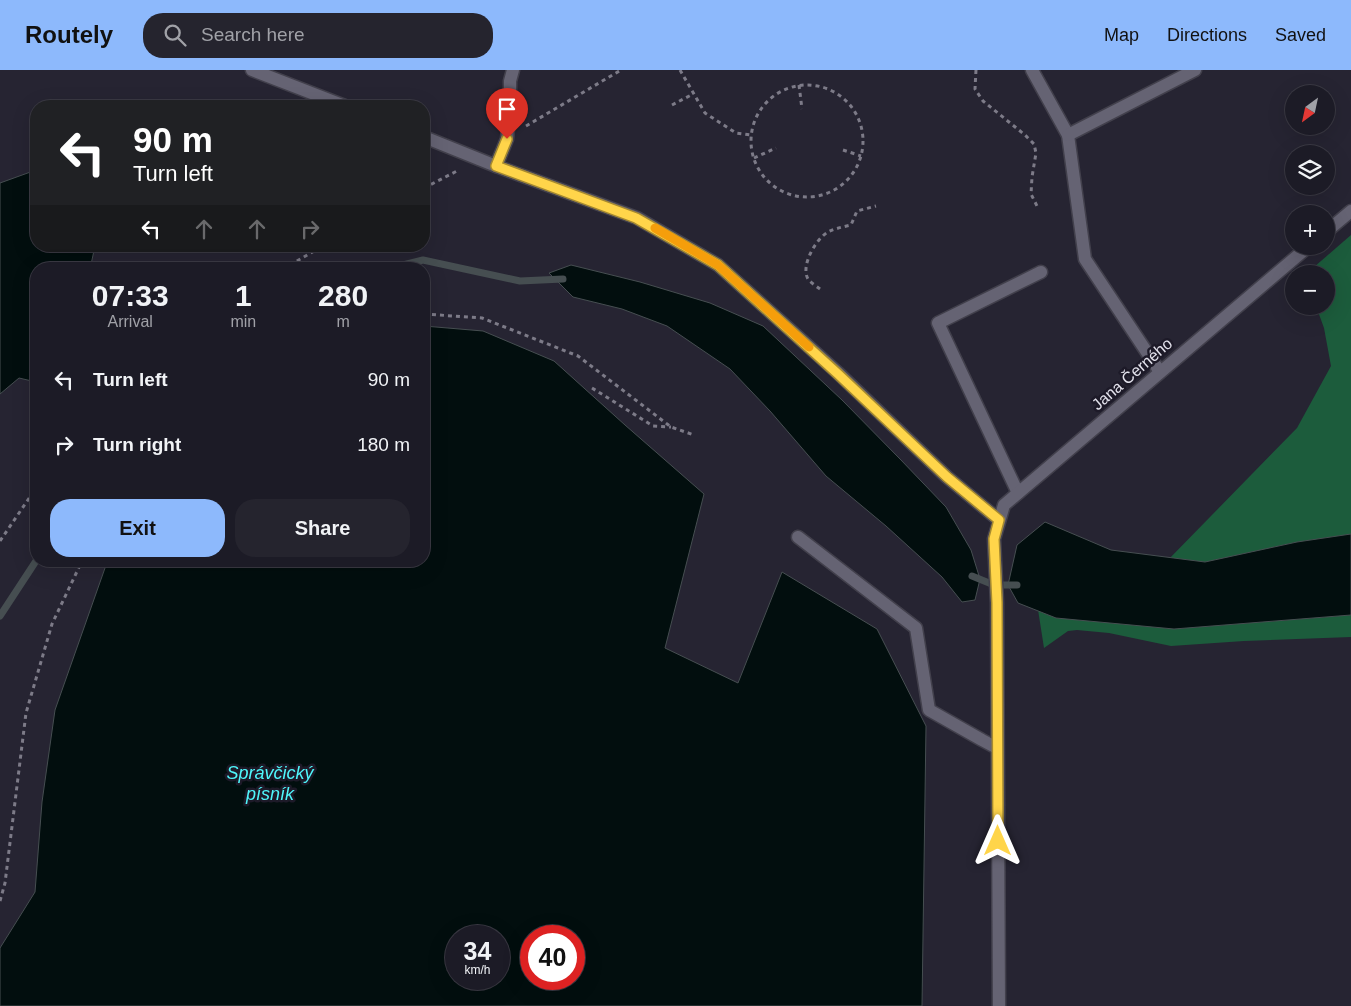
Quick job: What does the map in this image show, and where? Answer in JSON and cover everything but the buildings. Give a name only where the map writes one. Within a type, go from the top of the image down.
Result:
[{"type":"street","points":[[252,70],[330,100]]},
{"type":"street","points":[[496,166],[507,139],[510,81],[513,70]]},
{"type":"street","points":[[1032,70],[1068,135],[1086,259],[1160,372]]},
{"type":"street","points":[[1068,135],[1195,70]]},
{"type":"street","points":[[430,139],[636,218],[718,265],[838,374],[947,477],[999,520]]},
{"type":"street","points":[[1335,224],[1351,211]]},
{"type":"street","name":"Jana Černého","points":[[999,1006],[997,603],[994,539],[1004,505],[1298,255]]},
{"type":"street","points":[[1018,493],[938,323],[1041,272]]},
{"type":"street","points":[[798,537],[916,628],[929,710],[997,748]]},
{"type":"path","points":[[507,139],[621,70]]},
{"type":"path","points":[[680,70],[705,113],[736,132],[751,135]]},
{"type":"path","points":[[976,70],[975,89],[983,101],[1025,134],[1034,144],[1036,153],[1031,194],[1038,208]]},
{"type":"path","points":[[799,85],[802,109]]},
{"type":"path","points":[[799,85],[815,85],[830,90],[844,98],[854,110],[861,124],[864,140],[862,156],[854,172],[842,185],[826,194],[809,197],[791,195],[775,187],[762,174],[754,158],[751,147],[751,135],[754,121],[772,97],[785,89],[799,85]]},
{"type":"path","points":[[672,105],[693,94]]},
{"type":"path","points":[[754,158],[776,148]]},
{"type":"path","points":[[843,150],[862,156]]},
{"type":"path","points":[[430,185],[458,171],[466,153]]},
{"type":"path","points":[[820,289],[808,279],[805,266],[809,254],[826,233],[851,225],[858,211],[876,206]]},
{"type":"path","points":[[296,262],[313,252]]},
{"type":"path","points":[[430,314],[482,318],[578,356],[671,427]]},
{"type":"path","points":[[592,388],[653,426],[671,427],[694,435]]},
{"type":"path","points":[[0,541],[30,497]]},
{"type":"path","points":[[0,902],[6,883],[26,713],[52,624],[79,567]]},
{"type":"green space","points":[[1351,235],[1351,637],[1171,646],[1109,633],[1077,630],[1068,631],[1044,648],[1029,552],[1167,561],[1297,428],[1331,366],[1324,328],[1319,315],[1335,315],[1335,265],[1316,265],[1328,255],[1335,255],[1335,249]]},
{"type":"water","points":[[30,172],[30,252],[94,252],[92,262],[30,262],[30,381],[19,378],[0,394],[0,183]]},
{"type":"water","points":[[571,265],[640,282],[710,303],[763,326],[842,400],[946,507],[971,550],[980,579],[975,600],[962,602],[942,577],[886,526],[826,476],[770,411],[730,369],[667,326],[622,309],[573,297],[549,273]]},
{"type":"water","name":"Správčický písník","points":[[430,327],[483,331],[554,361],[704,494],[665,648],[738,683],[782,572],[877,629],[926,726],[922,1006],[0,1006],[0,948],[35,892],[42,802],[55,710],[105,567],[430,567]]},
{"type":"water","points":[[1045,522],[1111,550],[1205,562],[1297,542],[1351,534],[1351,615],[1174,629],[1056,618],[1018,603],[1008,585],[1017,545]]},
{"type":"waterway","points":[[415,262],[423,260],[520,281],[563,279]]},
{"type":"waterway","points":[[0,616],[32,567]]},
{"type":"waterway","points":[[972,576],[994,585],[1017,585]]},
{"type":"slow traffic","points":[[655,228],[718,265],[809,347]]},
{"type":"route","points":[[507,139],[496,166],[636,218],[718,265],[838,374],[947,477],[999,520],[994,539],[997,603],[998,841]]}]
